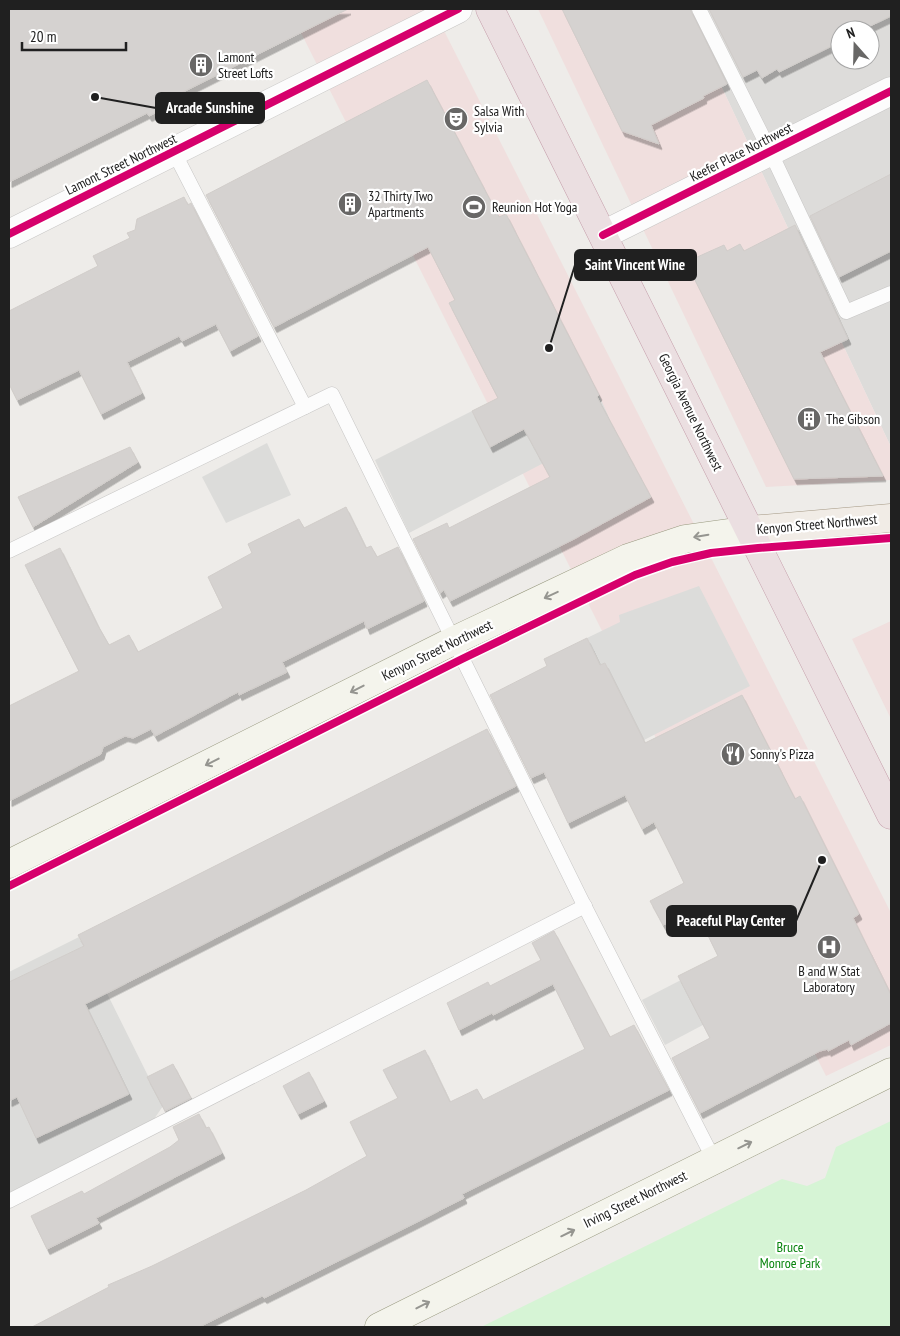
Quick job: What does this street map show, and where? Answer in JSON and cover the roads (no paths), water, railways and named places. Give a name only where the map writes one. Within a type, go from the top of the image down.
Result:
[{"type":"highway","name":"Georgia Avenue Northwest","points":[[490,9],[891,815]]},
{"type":"main road","name":"Kenyon Street Northwest","points":[[9,864],[453,641],[647,550],[685,539],[750,530],[891,518]]},
{"type":"main road","name":"Irving Street Northwest","points":[[379,1327],[891,1072]]},
{"type":"street","name":"Lamont Street Northwest","points":[[9,234],[458,9]]},
{"type":"street","name":"Keefer Place Northwest","points":[[602,235],[891,91]]},
{"type":"lane","points":[[699,9],[770,151],[846,312],[891,293]]},
{"type":"lane","points":[[174,152],[305,407]]},
{"type":"lane","points":[[9,552],[332,394],[585,906],[714,1160]]},
{"type":"lane","points":[[9,1201],[585,906]]},
{"type":"place","name":"Lamont Street Lofts","points":[[201,65]]},
{"type":"place","name":"Arcade Sunshine","points":[[95,97]]},
{"type":"place","name":"Salsa With Sylvia","points":[[456,119]]},
{"type":"place","name":"32 Thirty Two Apartments","points":[[350,204]]},
{"type":"place","name":"Reunion Hot Yoga","points":[[474,207]]},
{"type":"place","name":"Saint Vincent Wine","points":[[549,348]]},
{"type":"place","name":"The Gibson","points":[[809,419]]},
{"type":"place","name":"Sonny's Pizza","points":[[733,754]]},
{"type":"place","name":"Peaceful Play Center","points":[[822,860]]},
{"type":"place","name":"B and W Stat Laboratory","points":[[829,947]]},
{"type":"park label","name":"Bruce Monroe Park","points":[[790,1256]]}]
